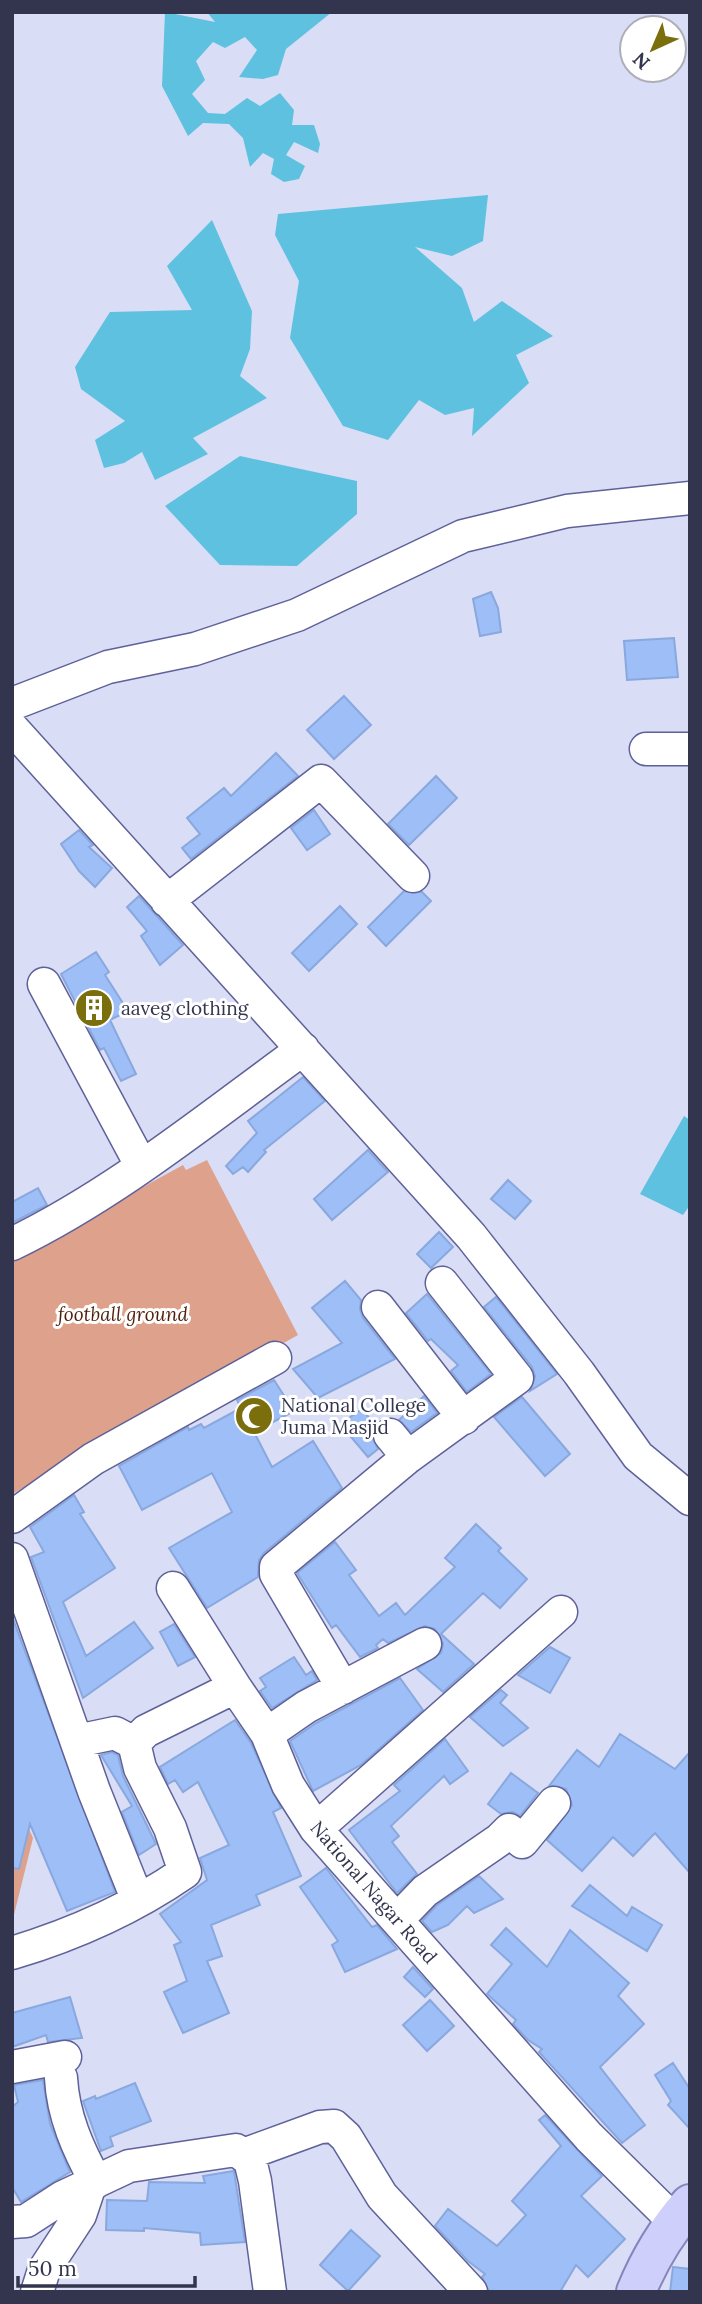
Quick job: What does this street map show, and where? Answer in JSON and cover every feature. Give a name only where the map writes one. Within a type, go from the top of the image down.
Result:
[{"type":"main road","points":[[636,2292],[645,2270],[682,2213]]},
{"type":"street","points":[[12,704],[108,667],[195,649],[297,615],[463,536],[567,511],[690,498]]},
{"type":"street","points":[[12,728],[471,1236],[579,1373],[638,1456],[690,1499]]},
{"type":"street","points":[[646,749],[690,749]]},
{"type":"street","points":[[167,901],[321,780],[413,876]]},
{"type":"street","points":[[44,985],[141,1165]]},
{"type":"street","points":[[12,1244],[58,1221],[303,1049]]},
{"type":"street","points":[[342,1688],[276,1574],[276,1567],[399,1446],[464,1418],[517,1378],[442,1283]]},
{"type":"street","points":[[378,1307],[464,1418]]},
{"type":"street","points":[[12,1517],[93,1459],[275,1358]]},
{"type":"street","points":[[12,1559],[138,1901]]},
{"type":"street","name":"National Nagar Road","points":[[173,1588],[268,1734],[288,1785],[316,1829],[398,1919],[498,2038],[589,2137],[682,2213]]},
{"type":"street","points":[[316,1829],[561,1612]]},
{"type":"street","points":[[268,1734],[306,1707],[425,1644]]},
{"type":"street","points":[[134,1743],[146,1731],[235,1687]]},
{"type":"street","points":[[12,1953],[46,1942],[138,1901],[185,1872],[164,1815],[140,1768],[134,1743],[115,1733],[77,1741]]},
{"type":"street","points":[[398,1919],[425,1891],[499,1840],[509,1830],[522,1842],[554,1803]]},
{"type":"street","points":[[12,2067],[63,2068],[62,2099],[76,2144],[93,2184],[80,2215],[44,2270],[37,2292]]},
{"type":"street","points":[[12,2222],[26,2221],[63,2197],[129,2166],[236,2150],[246,2154],[320,2127],[334,2126],[345,2137],[382,2196],[471,2292]]},
{"type":"street","points":[[246,2154],[255,2181],[270,2292]]},
{"type":"green space","name":"football ground","points":[[207,1160],[298,1335],[12,1494],[12,1259],[183,1165],[186,1170]]},
{"type":"green space","points":[[12,1773],[22,1813],[33,1838],[12,1923]]},
{"type":"water","points":[[165,12],[215,22],[207,12],[332,12],[286,49],[278,75],[263,79],[239,77],[257,50],[245,37],[225,48],[213,42],[196,61],[205,80],[192,94],[208,113],[225,114],[247,98],[260,106],[280,93],[294,110],[292,125],[314,125],[320,144],[318,153],[294,142],[286,155],[305,166],[299,179],[284,182],[271,174],[274,159],[263,153],[250,167],[243,138],[229,124],[203,123],[188,136],[162,86]]},
{"type":"water","points":[[488,195],[483,241],[452,256],[415,247],[462,288],[474,322],[502,301],[553,336],[516,355],[529,383],[472,436],[474,408],[445,415],[419,400],[388,440],[343,426],[290,338],[299,281],[275,235],[278,214]]},
{"type":"water","points":[[212,220],[252,311],[250,349],[240,376],[267,398],[193,438],[208,454],[155,480],[142,452],[124,463],[104,468],[95,440],[125,421],[81,389],[75,367],[110,312],[192,310],[167,266]]},
{"type":"water","points":[[240,456],[357,481],[357,514],[297,566],[220,565],[165,506]]},
{"type":"water","points":[[684,1116],[690,1120],[690,1205],[683,1215],[640,1194]]},
{"type":"building","points":[[491,592],[498,608],[501,632],[480,636],[473,599]]},
{"type":"building","points":[[674,638],[678,677],[627,680],[624,641]]},
{"type":"building","points":[[344,696],[371,725],[334,759],[307,730]]},
{"type":"building","points":[[276,753],[298,776],[191,859],[182,848],[200,834],[187,818],[224,788],[231,796]]},
{"type":"building","points":[[436,776],[457,798],[409,845],[388,824]]},
{"type":"building","points":[[314,810],[330,834],[307,850],[291,828]]},
{"type":"building","points":[[79,830],[93,845],[89,847],[112,868],[95,887],[79,871],[61,844]]},
{"type":"building","points":[[404,891],[422,892],[431,901],[386,946],[368,927]]},
{"type":"building","points":[[139,896],[183,945],[160,965],[141,936],[147,931],[127,907]]},
{"type":"building","points":[[340,906],[357,924],[309,971],[292,953]]},
{"type":"building","points":[[96,952],[109,972],[105,975],[128,1011],[110,1020],[136,1074],[121,1081],[104,1048],[100,1050],[61,974]]},
{"type":"building","points":[[303,1077],[325,1101],[264,1150],[266,1152],[248,1172],[243,1167],[233,1174],[226,1166],[257,1133],[248,1121]]},
{"type":"building","points":[[368,1150],[388,1172],[332,1220],[314,1199]]},
{"type":"building","points":[[508,1180],[531,1201],[515,1219],[491,1199]]},
{"type":"building","points":[[38,1188],[47,1205],[12,1223],[12,1202]]},
{"type":"building","points":[[439,1232],[453,1247],[431,1268],[417,1254]]},
{"type":"building","points":[[345,1281],[361,1300],[363,1318],[395,1359],[318,1398],[293,1369],[342,1343],[312,1308]]},
{"type":"building","points":[[427,1294],[491,1374],[467,1392],[451,1371],[458,1365],[431,1339],[428,1341],[406,1313]]},
{"type":"building","points":[[496,1297],[557,1374],[530,1391],[535,1376],[532,1367],[484,1307]]},
{"type":"building","points":[[274,1380],[294,1411],[254,1432],[272,1467],[313,1441],[342,1488],[264,1553],[259,1560],[258,1577],[207,1608],[169,1548],[232,1512],[212,1473],[142,1510],[119,1466],[188,1427],[189,1430],[201,1424],[204,1428],[241,1408],[237,1400]]},
{"type":"building","points":[[424,1396],[437,1413],[411,1432],[399,1420]]},
{"type":"building","points":[[522,1397],[570,1454],[545,1476],[494,1417]]},
{"type":"building","points":[[362,1409],[375,1425],[372,1437],[378,1449],[368,1457],[340,1424]]},
{"type":"building","points":[[74,1495],[84,1512],[80,1514],[115,1568],[63,1602],[86,1656],[134,1622],[153,1648],[83,1698],[31,1557],[44,1552],[30,1527]]},
{"type":"building","points":[[476,1524],[501,1548],[498,1551],[527,1579],[500,1608],[483,1593],[441,1634],[474,1664],[443,1692],[417,1669],[441,1653],[443,1644],[435,1629],[425,1626],[388,1643],[383,1639],[376,1645],[378,1648],[360,1657],[336,1625],[332,1628],[297,1573],[335,1542],[356,1570],[349,1575],[379,1616],[396,1603],[405,1615],[455,1567],[445,1558]]},
{"type":"building","points":[[13,1619],[115,1892],[67,1911],[30,1824],[19,1869],[12,1868]]},
{"type":"building","points":[[174,1624],[195,1657],[178,1666],[160,1632]]},
{"type":"building","points":[[550,1647],[570,1658],[550,1693],[518,1675]]},
{"type":"building","points":[[294,1657],[306,1675],[312,1671],[317,1680],[272,1708],[260,1691],[266,1687],[260,1678]]},
{"type":"building","points":[[400,1678],[423,1710],[361,1765],[313,1791],[290,1741],[316,1723]]},
{"type":"building","points":[[501,1690],[507,1695],[500,1703],[528,1728],[503,1746],[470,1717]]},
{"type":"building","points":[[235,1720],[251,1743],[281,1808],[273,1812],[301,1876],[256,1895],[260,1905],[211,1925],[222,1956],[207,1961],[229,2013],[183,2033],[164,1992],[187,1981],[174,1945],[181,1942],[160,1914],[207,1880],[200,1858],[229,1845],[198,1782],[183,1792],[175,1780],[168,1784],[160,1767]]},
{"type":"building","points":[[620,1734],[675,1769],[690,1752],[690,1873],[655,1833],[633,1856],[613,1837],[582,1871],[547,1840],[572,1805],[566,1789],[549,1786],[577,1750],[599,1767]]},
{"type":"building","points":[[445,1739],[468,1771],[450,1784],[444,1776],[391,1826],[399,1836],[392,1842],[417,1874],[397,1893],[349,1830],[400,1791],[394,1785]]},
{"type":"building","points":[[112,1752],[118,1755],[123,1776],[156,1844],[139,1855],[122,1812],[132,1806],[101,1755]]},
{"type":"building","points":[[511,1773],[538,1793],[520,1816],[513,1812],[501,1814],[488,1804]]},
{"type":"building","points":[[326,1868],[372,1927],[377,1925],[397,1949],[345,1972],[332,1945],[338,1941],[300,1887]]},
{"type":"building","points":[[479,1876],[503,1899],[474,1913],[467,1906],[448,1925],[432,1932],[422,1921],[437,1905]]},
{"type":"building","points":[[590,1885],[627,1916],[632,1907],[662,1925],[647,1951],[572,1906]]},
{"type":"building","points":[[506,1928],[547,1967],[570,1930],[629,1983],[618,1996],[644,2024],[600,2067],[645,2125],[622,2143],[539,2052],[542,2049],[528,2040],[513,2024],[516,2020],[487,1994],[512,1964],[491,1945]]},
{"type":"building","points":[[413,1967],[433,1989],[425,1997],[404,1977]]},
{"type":"building","points":[[70,1997],[82,2038],[48,2042],[46,2035],[12,2047],[12,2013]]},
{"type":"building","points":[[430,2000],[454,2026],[427,2051],[403,2025]]},
{"type":"building","points":[[673,2063],[688,2086],[690,2084],[690,2129],[668,2105],[671,2101],[655,2075]]},
{"type":"building","points":[[43,2080],[50,2124],[70,2172],[21,2202],[12,2187],[12,2107],[18,2102],[14,2085]]},
{"type":"building","points":[[135,2083],[151,2121],[110,2137],[113,2146],[101,2151],[83,2101],[95,2096],[96,2099]]},
{"type":"building","points":[[545,2115],[602,2176],[581,2196],[625,2239],[588,2277],[576,2265],[560,2292],[489,2292],[482,2277],[485,2274],[468,2261],[435,2226],[448,2209],[497,2246],[526,2215],[512,2201],[561,2146],[539,2120]]},
{"type":"building","points":[[234,2171],[245,2242],[201,2245],[200,2233],[144,2228],[144,2231],[106,2230],[107,2200],[147,2201],[149,2182],[205,2183],[203,2176]]},
{"type":"building","points":[[351,2230],[380,2256],[348,2291],[320,2265]]},
{"type":"building","points":[[673,2267],[690,2269],[690,2292],[670,2292]]},
{"type":"place","name":"aaveg clothing","points":[[94,1008]]},
{"type":"place","name":"National College Juma Masjid","points":[[254,1416]]}]
